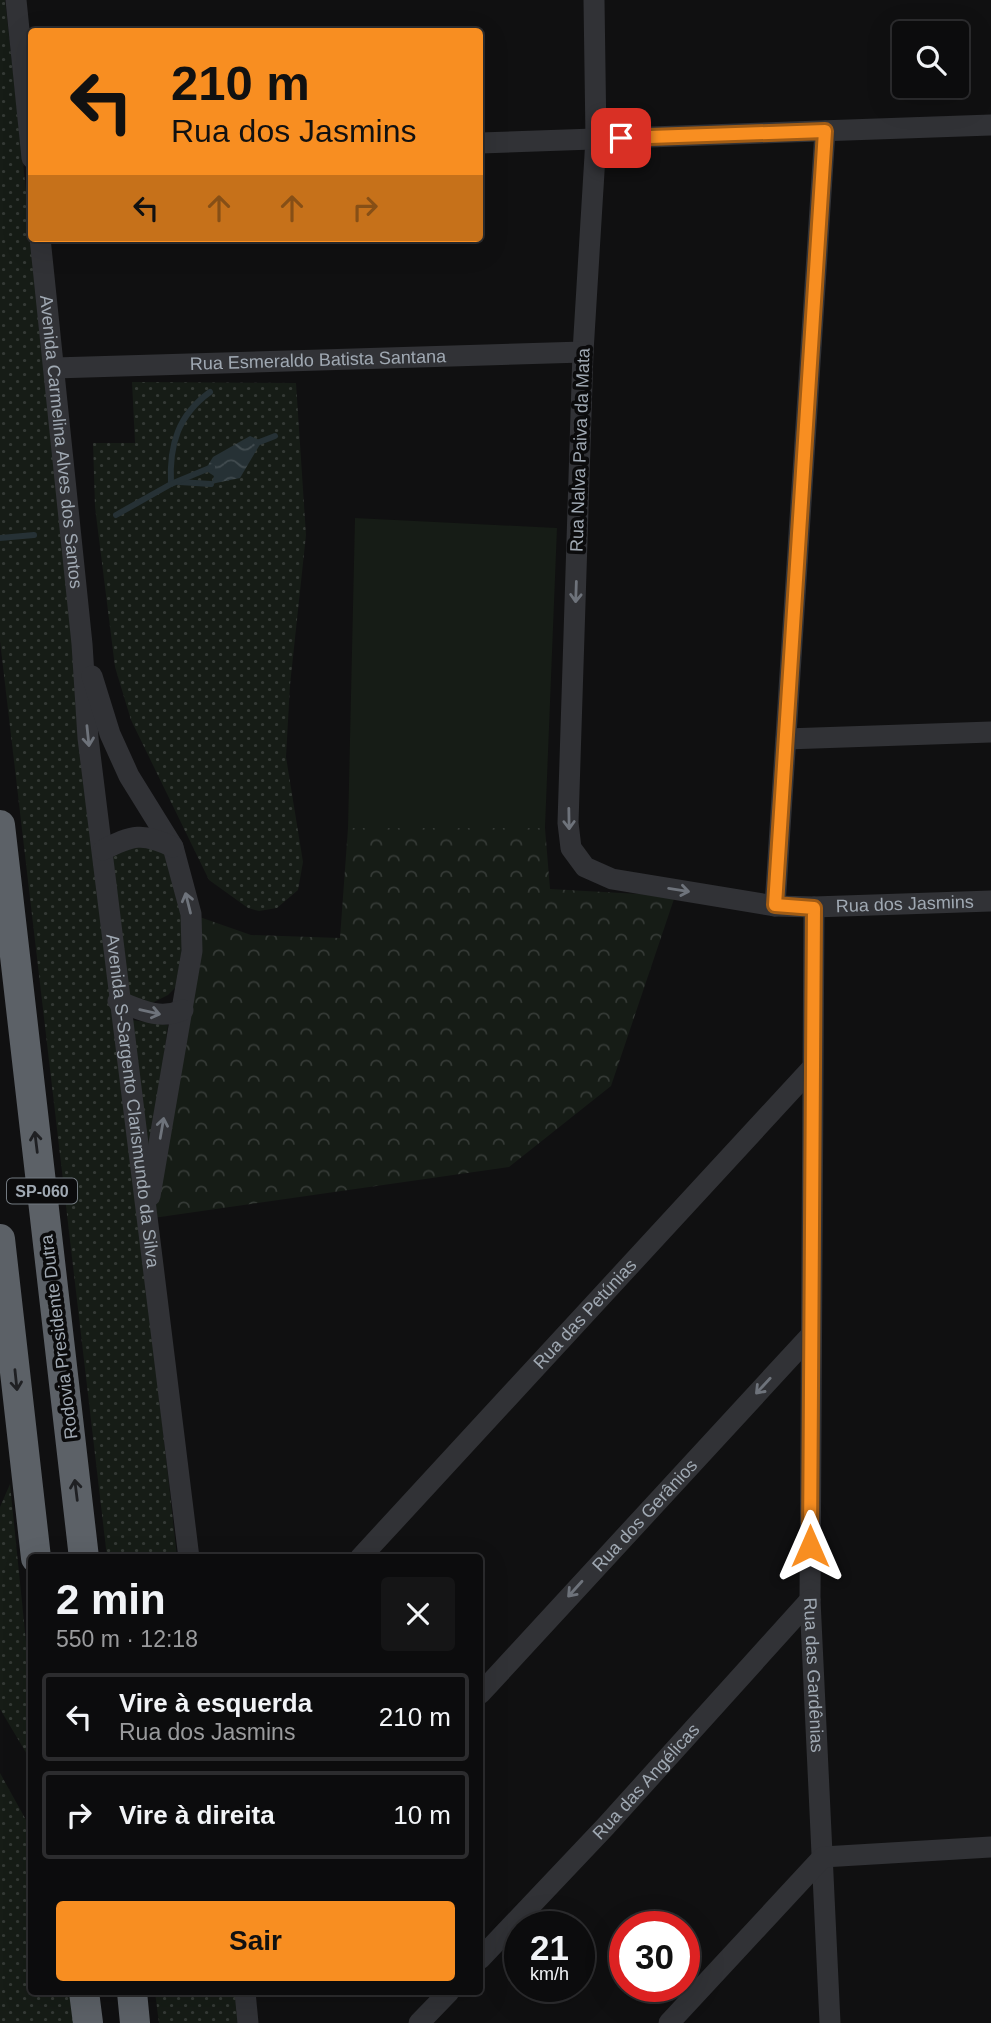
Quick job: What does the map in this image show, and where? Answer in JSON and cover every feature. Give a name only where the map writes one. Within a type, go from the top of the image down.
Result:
[{"type":"highway","name":"Rodovia Presidente Dutra","points":[[0,825],[84,1554]]},
{"type":"highway","points":[[0,1239],[36,1554]]},
{"type":"highway","points":[[84,1995],[88,2023]]},
{"type":"highway","points":[[132,1995],[135,2023]]},
{"type":"street","points":[[16,0],[28,118]]},
{"type":"street","name":"Rua Nalva Paiva da Mata","points":[[594,0],[596,139],[583,352],[568,823],[571,848],[585,867],[612,879]]},
{"type":"street","points":[[483,143],[991,125]]},
{"type":"street","points":[[775,905],[825,131]]},
{"type":"street","name":"Avenida Carmelina Alves dos Santos","points":[[40,242],[82,644]]},
{"type":"street","name":"Rua Esmeraldo Batista Santana","points":[[54,368],[583,352]]},
{"type":"street","points":[[82,644],[110,734],[129,776],[173,847],[191,914],[192,951],[146,1219]]},
{"type":"street","name":"Avenida S-Sargento Clarismundo da Silva","points":[[82,644],[88,738],[103,849],[118,1000],[188,1554]]},
{"type":"street","points":[[786,738],[991,732]]},
{"type":"street","points":[[103,849],[127,838],[152,836],[173,847]]},
{"type":"street","name":"Rua dos Jasmins","points":[[612,879],[775,905],[814,908],[991,901]]},
{"type":"street","name":"Rua das Gardênias","points":[[814,908],[810,1600],[816,1777],[823,1857],[830,2023]]},
{"type":"street","points":[[118,1000],[149,1014],[170,1015],[183,1010]]},
{"type":"street","name":"Rua das Petúnias","points":[[364,1554],[811,1069]]},
{"type":"street","name":"Rua dos Gerânios","points":[[483,1690],[810,1336]]},
{"type":"street","name":"Rua das Angélicas","points":[[483,1956],[606,1826],[810,1600]]},
{"type":"street","points":[[669,2023],[823,1857],[991,1847]]},
{"type":"street","points":[[245,1995],[248,2023]]},
{"type":"street","points":[[419,2023],[446,1995]]},
{"type":"green space","points":[[0,0],[5,0],[28,208],[28,242],[32,242],[177,1554],[107,1554],[0,641]]},
{"type":"green space","points":[[132,382],[296,383],[306,535],[290,685],[286,757],[303,862],[298,890],[277,908],[259,911],[248,908],[209,880],[131,720],[115,667],[95,507],[93,443],[135,443]]},
{"type":"green space","points":[[355,518],[557,528],[545,828],[348,828]]},
{"type":"green space","points":[[348,828],[545,828],[550,889],[675,896],[611,1086],[509,1167],[146,1219],[191,914],[251,935],[340,938]]},
{"type":"green space","points":[[130,842],[164,852],[185,922],[177,986],[168,995],[150,1004],[128,1001],[109,855]]},
{"type":"green space","points":[[132,1020],[168,1025],[149,1169]]},
{"type":"green space","points":[[10,1484],[28,1661],[28,1756],[0,1709],[0,1507]]},
{"type":"green space","points":[[0,1773],[28,1824],[28,1995],[71,1995],[74,2023],[0,2023]]},
{"type":"green space","points":[[155,1995],[237,1995],[240,2023],[159,2023]]},
{"type":"water","points":[[250,436],[262,441],[240,478],[211,484],[214,476],[205,470],[213,457]]},
{"type":"waterway","points":[[171,484],[172,456],[178,432],[190,411],[210,392]]},
{"type":"waterway","points":[[257,443],[275,436]]},
{"type":"waterway","points":[[116,515],[171,484],[212,467]]},
{"type":"waterway","points":[[179,482],[211,484]]},
{"type":"waterway","points":[[0,538],[34,535]]},
{"type":"route","points":[[621,138],[825,131],[775,905],[814,908],[810,1546]]}]
